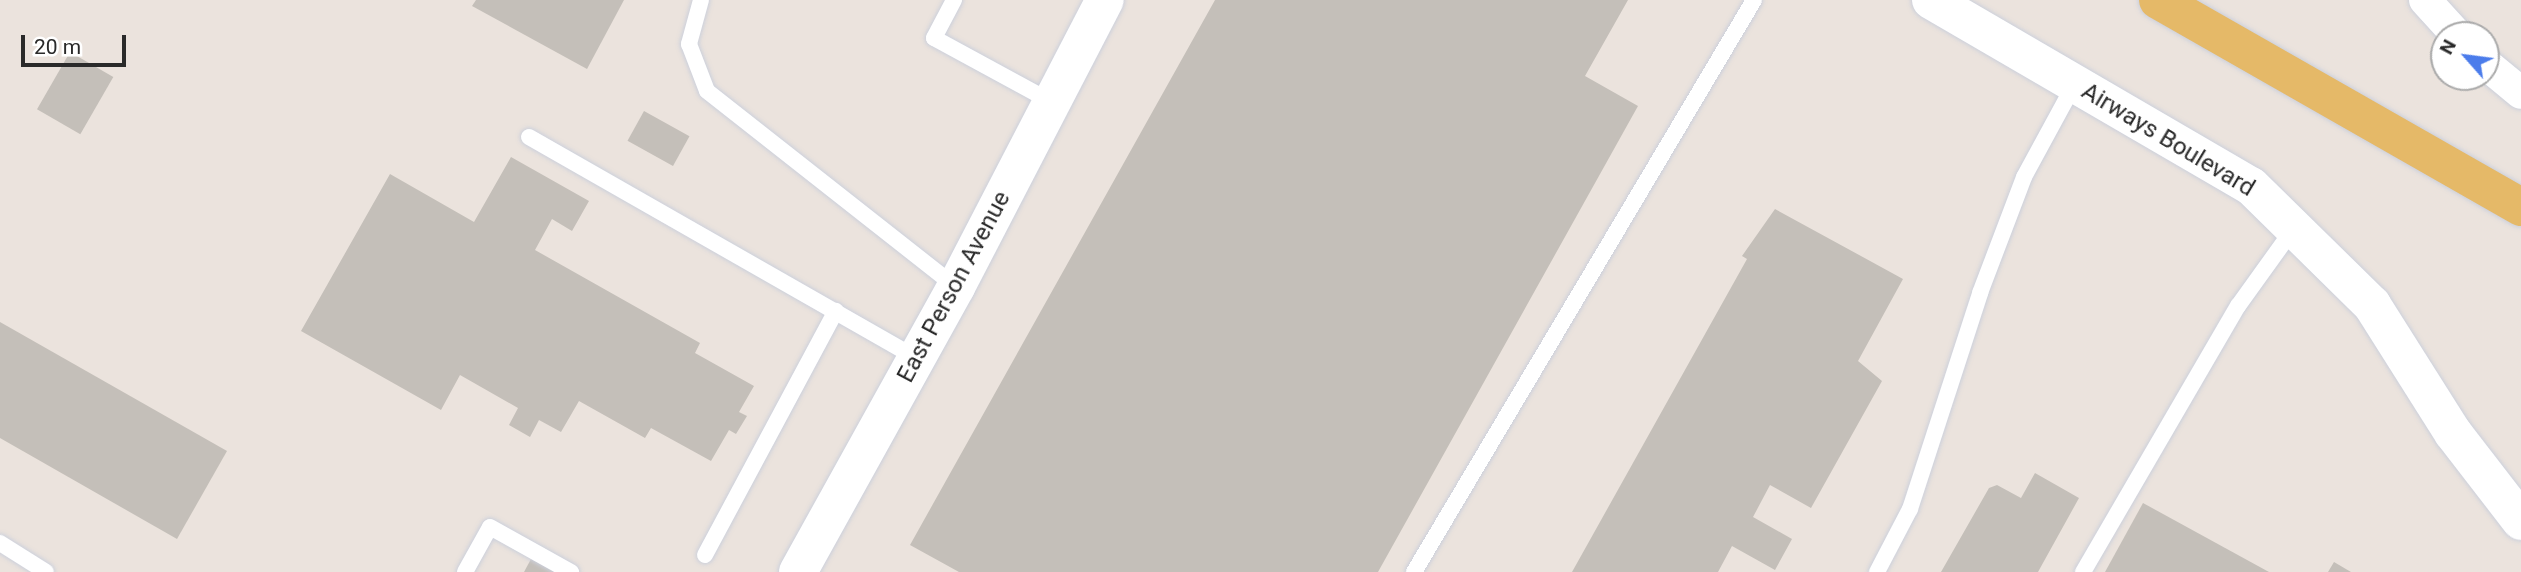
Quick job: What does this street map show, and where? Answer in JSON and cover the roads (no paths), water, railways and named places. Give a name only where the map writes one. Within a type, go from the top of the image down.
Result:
[{"type":"main road","points":[[2158,0],[2521,207]]},
{"type":"street","name":"East Person Avenue","points":[[798,572],[956,287],[1105,0]]},
{"type":"street","name":"Airways Boulevard","points":[[1931,0],[2251,186],[2372,305],[2452,433],[2521,521]]},
{"type":"street","points":[[2425,0],[2444,21]]},
{"type":"street","points":[[2500,76],[2521,93]]},
{"type":"lane","points":[[701,0],[689,44],[708,91],[956,287]]},
{"type":"lane","points":[[954,0],[934,38],[1052,102]]},
{"type":"lane","points":[[1413,572],[1754,0]]},
{"type":"lane","points":[[1877,572],[1910,509],[1980,293],[2024,177],[2075,83]]},
{"type":"lane","points":[[529,137],[917,358]]},
{"type":"lane","points":[[2083,572],[2238,306],[2294,228]]},
{"type":"lane","points":[[705,555],[836,311]]},
{"type":"lane","points":[[465,572],[490,527],[571,572]]},
{"type":"lane","points":[[0,543],[46,572]]}]
